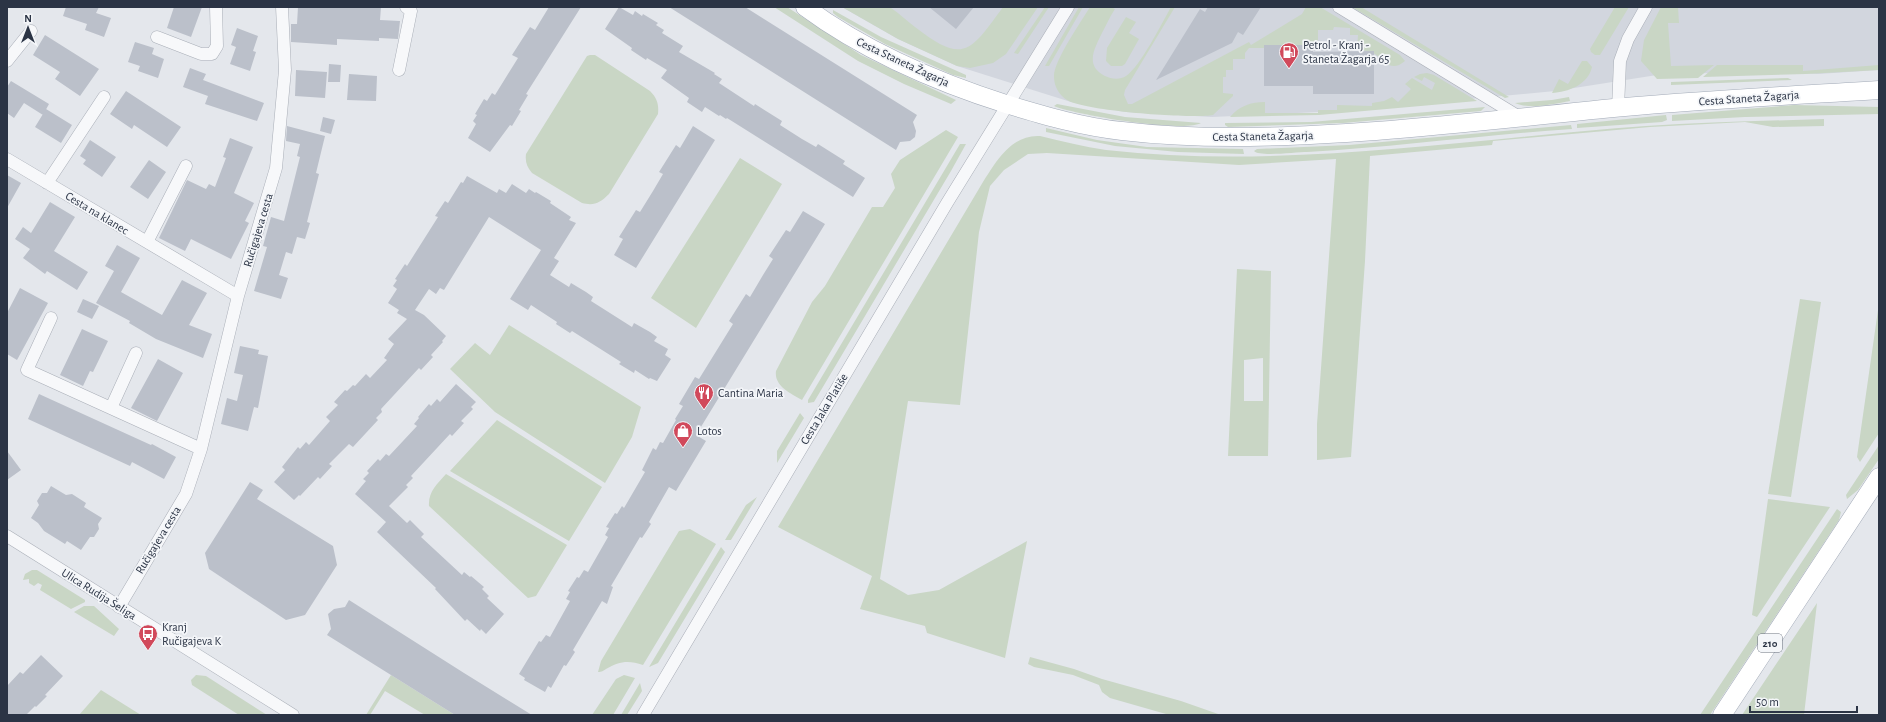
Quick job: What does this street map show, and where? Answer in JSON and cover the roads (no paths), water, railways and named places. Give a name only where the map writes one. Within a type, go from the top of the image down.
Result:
[{"type":"main road","name":"Cesta Staneta Žagarja","points":[[805,7],[853,39],[892,60],[964,91],[1045,116],[1092,127],[1153,134],[1199,137],[1305,136],[1521,118],[1618,108],[1879,90]]},
{"type":"main road","name":"210","points":[[1722,715],[1879,477]]},
{"type":"street","points":[[157,38],[201,54],[212,54],[217,46],[216,7]]},
{"type":"street","name":"Ručigajeva cesta","points":[[119,606],[186,494],[201,449],[238,296],[276,168],[285,70],[282,7]]},
{"type":"street","points":[[399,70],[411,11],[406,7]]},
{"type":"street","points":[[1007,104],[1068,7]]},
{"type":"street","points":[[1339,7],[1521,118]]},
{"type":"street","points":[[1618,108],[1620,61],[1628,39],[1646,7]]},
{"type":"street","points":[[7,61],[31,31]]},
{"type":"street","points":[[47,183],[104,97]]},
{"type":"street","name":"Cesta Jaka Platiše","points":[[643,715],[1007,104]]},
{"type":"street","name":"Cesta na klanec","points":[[7,159],[238,296]]},
{"type":"street","points":[[147,242],[186,166]]},
{"type":"street","points":[[51,318],[27,370],[201,449]]},
{"type":"street","points":[[111,408],[136,353]]},
{"type":"street","name":"Ulica Rudija Šeliga","points":[[7,536],[293,715]]},
{"type":"place","name":"Petrol - Kranj - Staneta Žagarja 65","points":[[1289,69]]},
{"type":"place","name":"Cantina Maria","points":[[704,410]]},
{"type":"place","name":"Lotos","points":[[683,448]]},
{"type":"place","name":"Kranj Ručigajeva K","points":[[148,651]]}]
